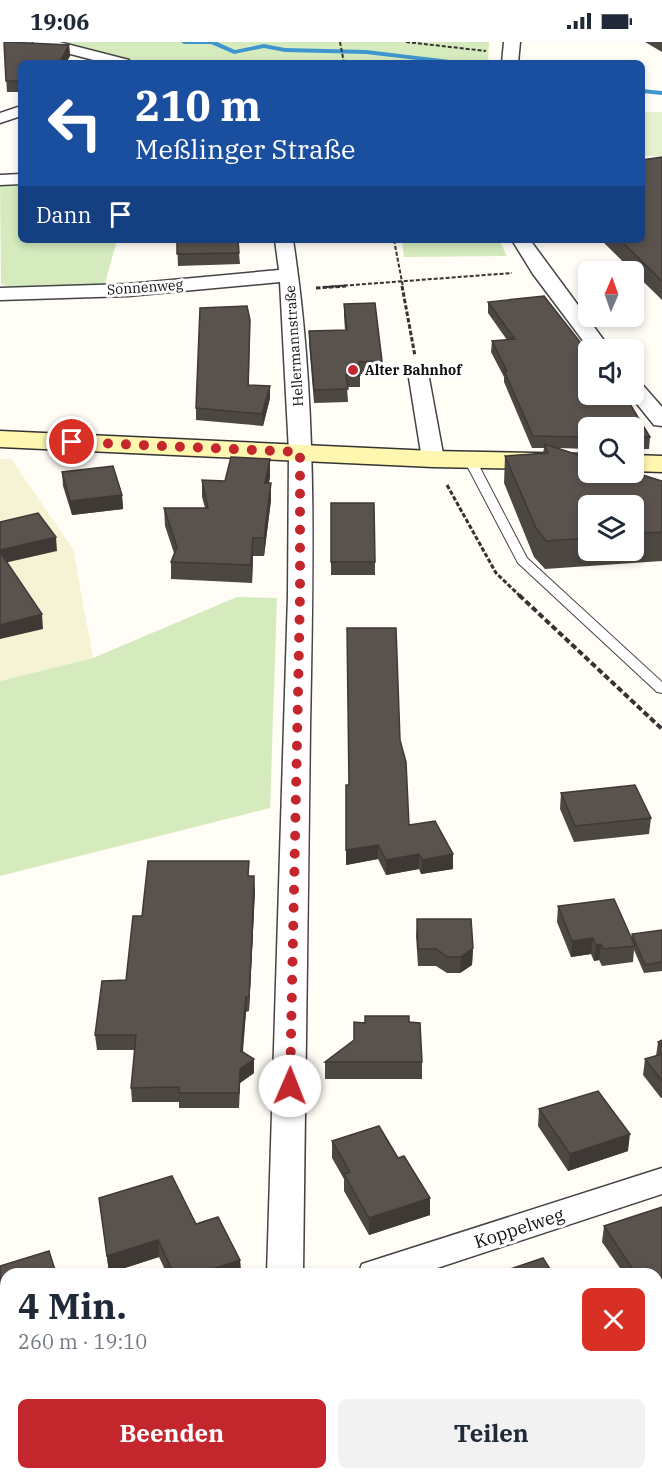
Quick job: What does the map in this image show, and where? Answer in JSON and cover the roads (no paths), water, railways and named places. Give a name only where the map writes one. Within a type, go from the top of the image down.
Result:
[{"type":"street","points":[[41,42],[111,60]]},
{"type":"street","points":[[0,118],[18,112]]},
{"type":"street","points":[[0,180],[18,179]]},
{"type":"street","name":"Hellermannstraße","points":[[285,243],[290,282],[300,452],[300,595],[285,1268]]},
{"type":"street","points":[[523,243],[540,270],[593,339]]},
{"type":"street","name":"Sonnenweg","points":[[0,294],[290,282]]},
{"type":"street","points":[[419,378],[433,459]]},
{"type":"street","points":[[644,399],[662,420]]},
{"type":"street","points":[[1,440],[433,459],[578,462]]},
{"type":"street","points":[[644,463],[662,464]]},
{"type":"street","name":"Koppelweg","points":[[392,1268],[662,1181]]},
{"type":"lane","points":[[470,460],[522,560],[662,688]]},
{"type":"waterway","points":[[184,42],[212,42],[234,52],[264,46],[285,50],[366,52],[433,60]]},
{"type":"waterway","points":[[645,91],[662,93]]},
{"type":"place","name":"Alter Bahnhof","points":[[353,370]]}]
